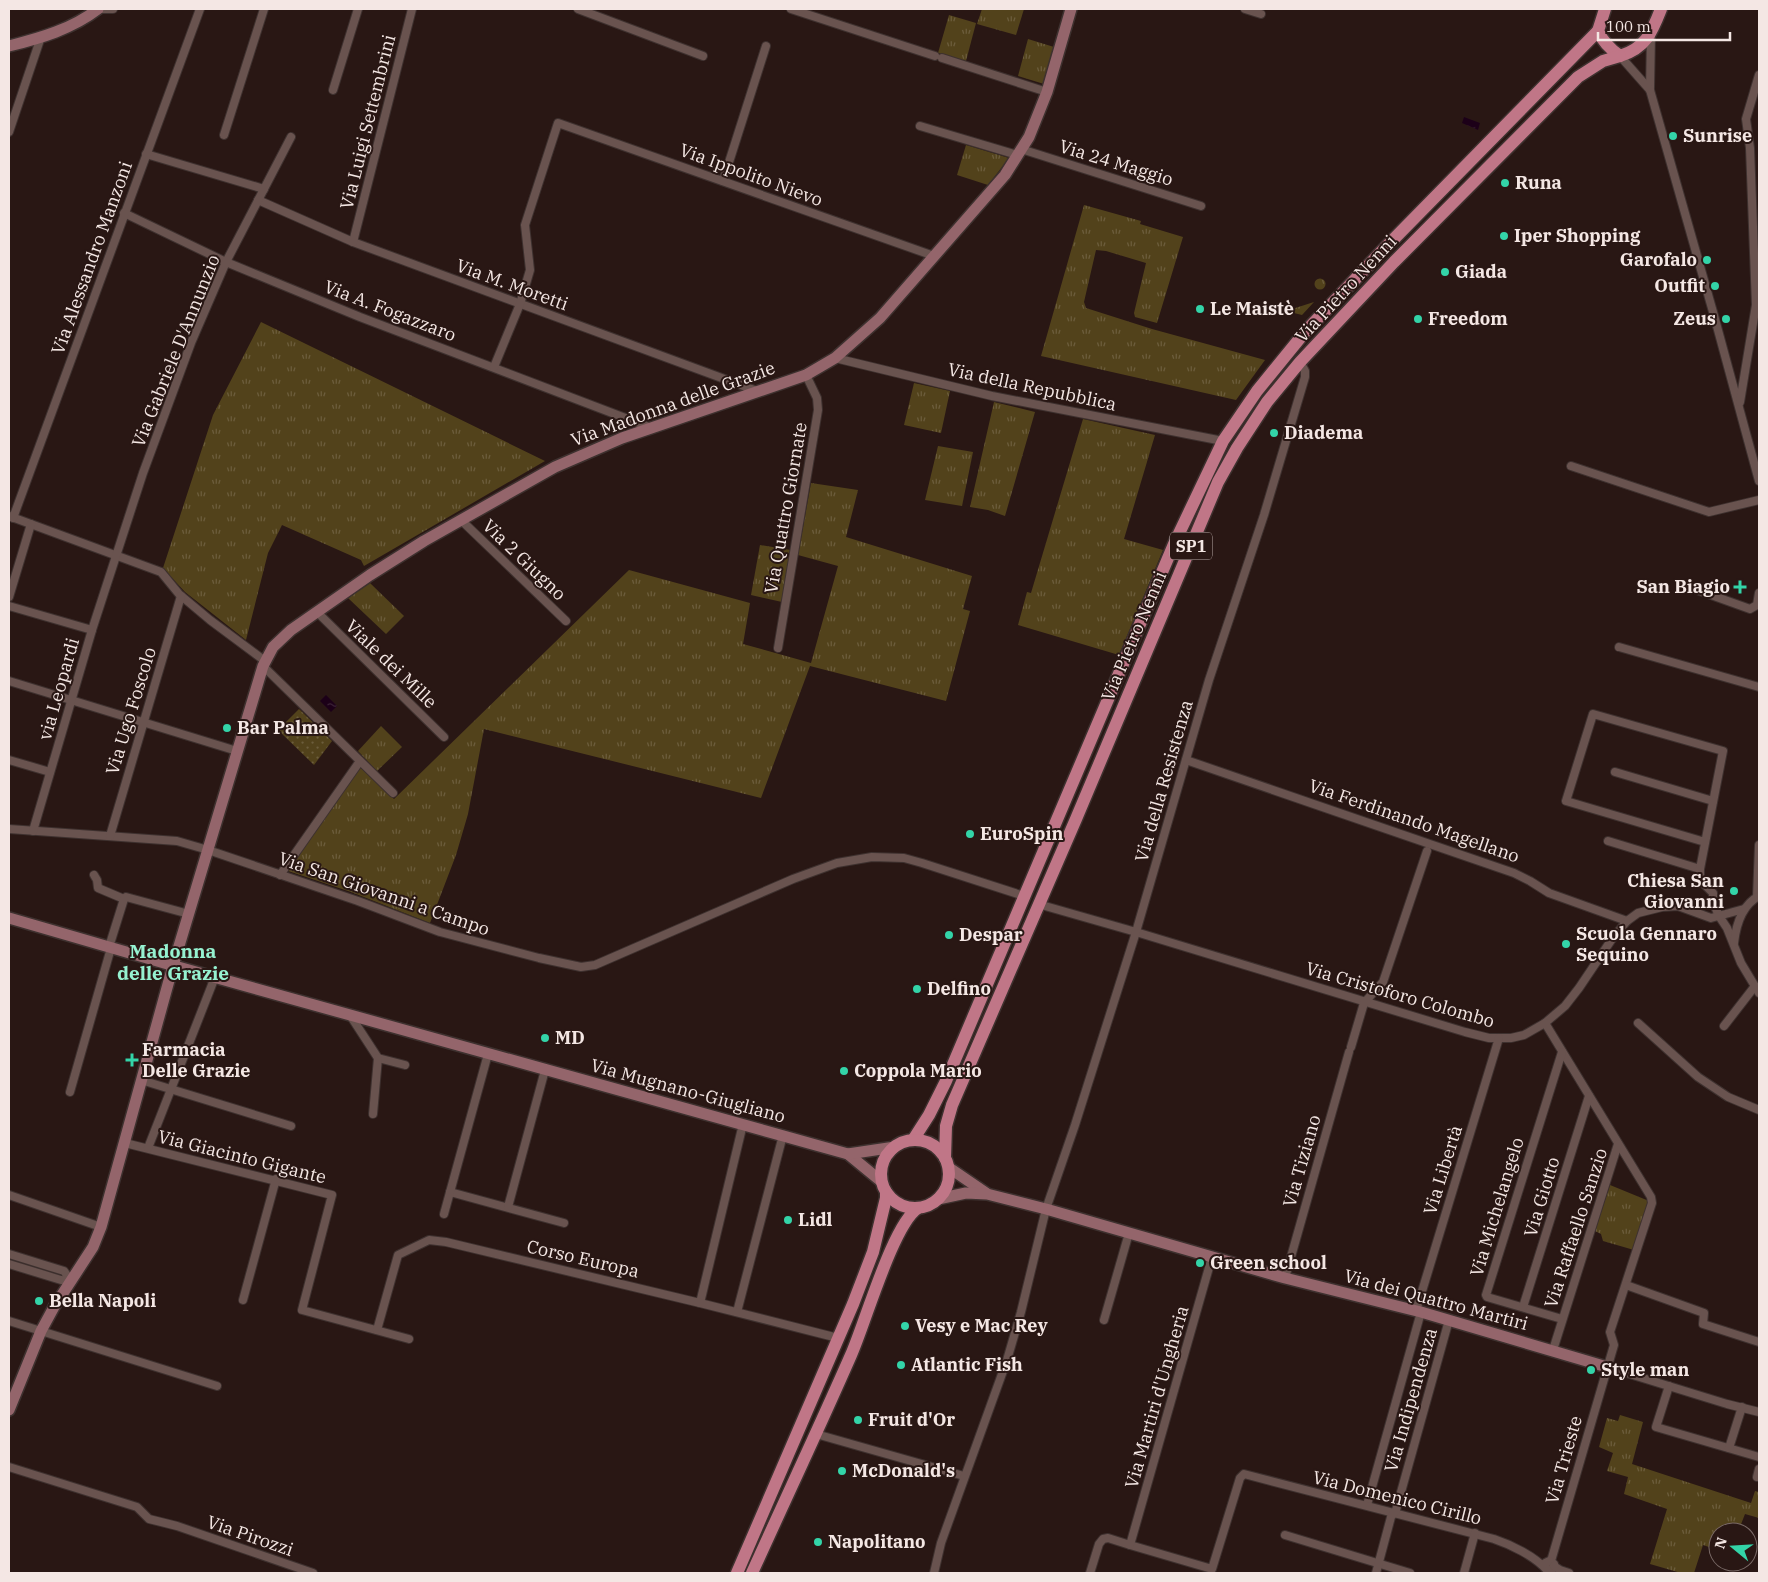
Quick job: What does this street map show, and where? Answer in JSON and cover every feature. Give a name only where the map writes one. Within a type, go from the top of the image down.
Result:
[{"type":"main road","points":[[1605,9],[1598,31],[1602,40],[1620,56]]},
{"type":"main road","points":[[1651,34],[1661,9]]},
{"type":"main road","name":"Via Pietro Nenni","points":[[913,1140],[929,1115],[946,1081],[1174,544],[1223,441],[1257,391],[1305,332],[1598,31]]},
{"type":"main road","name":"Via Pietro Nenni","points":[[946,1162],[946,1126],[952,1105],[1080,810],[1218,482],[1237,448],[1267,402],[1300,362],[1394,262],[1578,77],[1604,60],[1638,49],[1651,34]]},
{"type":"main road","points":[[737,1573],[873,1252],[886,1198],[881,1172],[883,1162],[895,1147],[913,1140],[932,1144],[939,1150],[946,1162],[947,1184],[938,1199],[929,1205],[909,1208],[900,1205],[892,1199],[884,1187]]},
{"type":"main road","points":[[752,1573],[852,1353],[890,1254],[913,1211],[918,1208]]},
{"type":"street","points":[[9,46],[59,32],[98,9],[113,9]]},
{"type":"street","name":"Via Alessandro Manzoni","points":[[11,517],[200,9]]},
{"type":"street","points":[[224,135],[264,9]]},
{"type":"street","points":[[333,90],[358,9]]},
{"type":"street","name":"Via Luigi Settembrini","points":[[353,242],[412,9]]},
{"type":"street","points":[[578,9],[703,56]]},
{"type":"street","points":[[791,9],[1047,92]]},
{"type":"street","name":"Via Madonna delle Grazie","points":[[173,966],[264,663],[273,647],[317,612],[370,575],[416,546],[555,467],[649,428],[806,375],[835,358],[880,318],[1005,175],[1029,137],[1047,92],[1072,9]]},
{"type":"street","points":[[1245,9],[1261,14]]},
{"type":"street","points":[[1651,34],[1650,90],[1759,481]]},
{"type":"street","points":[[9,132],[41,37]]},
{"type":"street","points":[[723,181],[766,46]]},
{"type":"street","points":[[1620,56],[1650,90]]},
{"type":"street","points":[[1739,406],[1756,305],[1750,148],[1746,125],[1747,115],[1759,75]]},
{"type":"street","name":"Via Ippolito Nievo","points":[[520,304],[530,270],[524,225],[558,123],[934,256]]},
{"type":"street","name":"Via 24 Maggio","points":[[920,126],[1019,152],[1201,206]]},
{"type":"street","name":"Via Gabriele D'Annunzio","points":[[117,555],[143,473],[191,343],[226,262],[291,137]]},
{"type":"street","points":[[146,154],[264,189]]},
{"type":"street","name":"Via M. Moretti","points":[[258,200],[353,242],[757,391]]},
{"type":"street","name":"Via A. Fogazzaro","points":[[124,213],[226,262],[360,317],[649,428]]},
{"type":"street","points":[[494,367],[520,304]]},
{"type":"street","name":"Via della Repubblica","points":[[835,358],[1001,398],[1223,441]]},
{"type":"street","name":"Via della Resistenza","points":[[934,1573],[941,1543],[1007,1360],[1021,1312],[1046,1209],[1075,1125],[1136,932],[1209,680],[1292,423],[1305,377],[1305,371],[1300,362]]},
{"type":"street","name":"Via Quattro Giornate","points":[[778,648],[818,410],[817,398],[806,375]]},
{"type":"street","points":[[1571,466],[1709,512],[1759,500]]},
{"type":"street","points":[[11,517],[161,572],[182,596],[264,663],[393,793]]},
{"type":"street","name":"Via 2 Giugno","points":[[462,521],[566,621]]},
{"type":"street","points":[[9,597],[31,524]]},
{"type":"street","name":"via Leopardi","points":[[33,831],[92,630],[117,555]]},
{"type":"street","points":[[1686,586],[1750,609],[1757,605],[1759,593]]},
{"type":"street","name":"Via Ugo Foscolo","points":[[110,836],[182,596]]},
{"type":"street","points":[[9,606],[92,630]]},
{"type":"street","name":"Viale dei Mille","points":[[317,612],[444,737]]},
{"type":"street","points":[[1619,647],[1759,687]]},
{"type":"street","points":[[9,681],[237,751]]},
{"type":"street","points":[[1705,842],[1566,801],[1593,714],[1723,751],[1700,869],[1700,880],[1713,893],[1713,902],[1719,916],[1727,928],[1741,963],[1757,989],[1724,1026]]},
{"type":"street","points":[[9,760],[50,772]]},
{"type":"street","name":"Via Ferdinando Magellano","points":[[1186,760],[1514,874],[1549,893],[1627,921]]},
{"type":"street","points":[[280,875],[360,761]]},
{"type":"street","points":[[1615,772],[1713,802]]},
{"type":"street","name":"Via San Giovanni a Campo","points":[[9,829],[177,842],[208,850],[358,900],[440,932],[581,967],[595,965],[793,879],[838,863],[872,857],[904,858],[1024,896]]},
{"type":"street","points":[[1608,841],[1700,869]]},
{"type":"street","points":[[1734,943],[1740,917],[1744,909],[1758,897],[1759,845]]},
{"type":"street","points":[[1364,1002],[1383,982],[1426,851]]},
{"type":"street","points":[[94,875],[98,888],[124,899],[129,897],[189,914]]},
{"type":"street","points":[[70,1092],[124,899]]},
{"type":"street","name":"Via Cristoforo Colombo","points":[[1038,904],[1465,1032],[1499,1038],[1524,1035],[1544,1023],[1565,1006],[1612,939],[1627,921],[1638,913],[1667,906],[1684,908],[1710,918],[1719,916]]},
{"type":"street","points":[[1719,916],[1744,909]]},
{"type":"street","name":"Via Mugnano-Giugliano","points":[[9,918],[173,966],[848,1154],[895,1147]]},
{"type":"street","points":[[9,1410],[41,1331],[54,1307],[93,1247],[101,1227],[173,966]]},
{"type":"street","points":[[148,1148],[215,977]]},
{"type":"street","name":"Via Tiziano","points":[[1285,1278],[1364,1002]]},
{"type":"street","points":[[348,1014],[378,1058],[373,1114]]},
{"type":"street","name":"Via Trieste","points":[[1544,1023],[1652,1200],[1652,1206],[1610,1332],[1614,1342],[1547,1567]]},
{"type":"street","points":[[1638,1023],[1698,1077],[1728,1097],[1759,1110]]},
{"type":"street","name":"Via Libertà","points":[[1367,1505],[1419,1312],[1499,1038]]},
{"type":"street","name":"Via Michelangelo","points":[[1562,1052],[1486,1294],[1487,1296],[1562,1319]]},
{"type":"street","points":[[444,1214],[488,1054]]},
{"type":"street","points":[[378,1058],[405,1065]]},
{"type":"street","points":[[508,1207],[546,1070]]},
{"type":"street","points":[[141,1080],[291,1126]]},
{"type":"street","name":"Via Giotto","points":[[1523,1307],[1589,1096]]},
{"type":"street","points":[[700,1302],[743,1124]]},
{"type":"street","points":[[737,1312],[782,1135]]},
{"type":"street","name":"Via Giacinto Gigante","points":[[125,1143],[276,1179],[332,1195],[302,1310],[409,1339]]},
{"type":"street","name":"Via Raffaello Sanzio","points":[[1553,1350],[1618,1144]]},
{"type":"street","name":"Via Mugnano-Giugliano","points":[[848,1154],[884,1187]]},
{"type":"street","name":"Via dei Quattro Martiri","points":[[946,1162],[987,1194]]},
{"type":"street","points":[[243,1300],[276,1179]]},
{"type":"street","points":[[450,1192],[564,1223]]},
{"type":"street","name":"Via dei Quattro Martiri","points":[[938,1199],[966,1193],[987,1194],[1046,1209],[1285,1278],[1450,1320],[1759,1412]]},
{"type":"street","points":[[9,1195],[101,1227]]},
{"type":"street","points":[[1104,1320],[1129,1233]]},
{"type":"street","name":"Corso Europa","points":[[377,1330],[398,1256],[429,1240],[448,1242],[700,1302],[838,1338]]},
{"type":"street","points":[[9,1254],[64,1271],[71,1281]]},
{"type":"street","name":"Via Martiri d'Ungheria","points":[[1130,1545],[1212,1257]]},
{"type":"street","points":[[9,1264],[61,1280],[71,1281]]},
{"type":"street","points":[[1626,1285],[1704,1313],[1703,1324],[1759,1342]]},
{"type":"street","name":"Via Indipendenza","points":[[1376,1573],[1450,1320]]},
{"type":"street","points":[[9,1321],[217,1386]]},
{"type":"street","points":[[1669,1386],[1656,1427],[1759,1457]]},
{"type":"street","points":[[1729,1448],[1742,1407]]},
{"type":"street","points":[[816,1434],[964,1476]]},
{"type":"street","name":"Via Pirozzi","points":[[9,1467],[137,1507],[149,1519],[177,1526],[313,1573]]},
{"type":"street","name":"Via Domenico Cirillo","points":[[1211,1571],[1240,1478],[1243,1474],[1394,1514],[1475,1533],[1507,1543],[1547,1567]]},
{"type":"street","points":[[1464,1573],[1475,1533]]},
{"type":"street","points":[[1285,1535],[1410,1573]]},
{"type":"street","points":[[1090,1573],[1099,1544],[1103,1539],[1108,1538],[1211,1571]]},
{"type":"street","points":[[1547,1567],[1569,1573]]},
{"type":"green space","points":[[982,9],[1024,9],[1016,35],[977,24]]},
{"type":"green space","points":[[949,15],[976,23],[966,61],[938,53]]},
{"type":"green space","points":[[1028,39],[1054,47],[1044,84],[1018,76]]},
{"type":"green space","points":[[966,145],[1009,158],[988,185],[957,175]]},
{"type":"green space","points":[[1084,205],[1141,221],[1140,224],[1183,237],[1157,323],[1135,317],[1134,313],[1146,263],[1106,251],[1096,250],[1084,302],[1086,308],[1152,329],[1265,360],[1236,400],[1041,356]]},
{"type":"green space","points":[[1318,279],[1322,279],[1325,284],[1324,288],[1318,289],[1315,286],[1315,282]]},
{"type":"green space","points":[[1314,302],[1302,315],[1286,311]]},
{"type":"green space","points":[[261,322],[545,461],[364,566],[361,560],[282,525],[268,553],[246,640],[185,592],[163,568],[213,415]]},
{"type":"green space","points":[[914,383],[950,391],[941,433],[904,425]]},
{"type":"green space","points":[[994,402],[1035,412],[1005,516],[988,510],[970,507]]},
{"type":"green space","points":[[1083,419],[1155,435],[1124,539],[1163,550],[1119,655],[1018,625],[1027,592],[1031,593]]},
{"type":"green space","points":[[938,446],[973,452],[962,506],[925,500]]},
{"type":"green space","points":[[811,483],[858,490],[846,537],[972,576],[963,609],[970,611],[946,701],[810,666],[761,798],[484,729],[468,814],[456,855],[430,923],[351,892],[288,871],[360,767],[394,799],[629,570],[750,603],[743,644],[811,663],[838,566],[798,555]]},
{"type":"green space","points":[[760,545],[791,550],[782,602],[751,595]]},
{"type":"green space","points":[[370,583],[404,616],[386,634],[348,598]]},
{"type":"green space","points":[[299,709],[332,741],[314,765],[278,730]]},
{"type":"green space","points":[[381,726],[402,747],[377,771],[358,751]]},
{"type":"green space","points":[[1610,1185],[1649,1201],[1634,1250],[1603,1241],[1601,1234],[1595,1231]]},
{"type":"green space","points":[[1620,1415],[1643,1422],[1632,1464],[1751,1503],[1755,1491],[1759,1492],[1759,1518],[1745,1514],[1742,1522],[1708,1522],[1708,1547],[1703,1545],[1694,1573],[1681,1573],[1650,1564],[1667,1509],[1624,1494],[1628,1477],[1607,1471],[1613,1453],[1599,1447],[1607,1418],[1618,1421]]},
{"type":"water","points":[[1464,117],[1480,123],[1478,130],[1462,123]]},
{"type":"water","points":[[326,695],[337,706],[331,712],[320,701]]},
{"type":"place","name":"Sunrise","points":[[1673,136]]},
{"type":"place","name":"Runa","points":[[1505,183]]},
{"type":"place","name":"Iper Shopping","points":[[1504,236]]},
{"type":"place","name":"Garofalo","points":[[1707,260]]},
{"type":"place","name":"Giada","points":[[1445,272]]},
{"type":"place","name":"Outfit","points":[[1715,286]]},
{"type":"place","name":"Le Maistè","points":[[1200,309]]},
{"type":"place","name":"Freedom","points":[[1418,319]]},
{"type":"place","name":"Zeus","points":[[1726,319]]},
{"type":"place","name":"Diadema","points":[[1274,433]]},
{"type":"place","name":"San Biagio","points":[[1740,587]]},
{"type":"place","name":"Bar Palma","points":[[227,728]]},
{"type":"place","name":"EuroSpin","points":[[970,834]]},
{"type":"place","name":"Chiesa San Giovanni","points":[[1734,891]]},
{"type":"place","name":"Despar","points":[[949,935]]},
{"type":"place","name":"Scuola Gennaro Sequino","points":[[1566,944]]},
{"type":"place","name":"Delfino","points":[[917,989]]},
{"type":"place","name":"MD","points":[[545,1038]]},
{"type":"place","name":"Farmacia Delle Grazie","points":[[132,1060]]},
{"type":"place","name":"Coppola Mario","points":[[844,1071]]},
{"type":"place","name":"Lidl","points":[[788,1220]]},
{"type":"place","name":"Green school","points":[[1200,1263]]},
{"type":"place","name":"Bella Napoli","points":[[39,1301]]},
{"type":"place","name":"Vesy e Mac Rey","points":[[905,1326]]},
{"type":"place","name":"Atlantic Fish","points":[[901,1365]]},
{"type":"place","name":"Style man","points":[[1591,1370]]},
{"type":"place","name":"Fruit d'Or","points":[[858,1420]]},
{"type":"place","name":"McDonald's","points":[[842,1471]]},
{"type":"place","name":"Napolitano","points":[[818,1542]]},
{"type":"district","name":"Madonna delle Grazie","points":[[173,962]]}]
